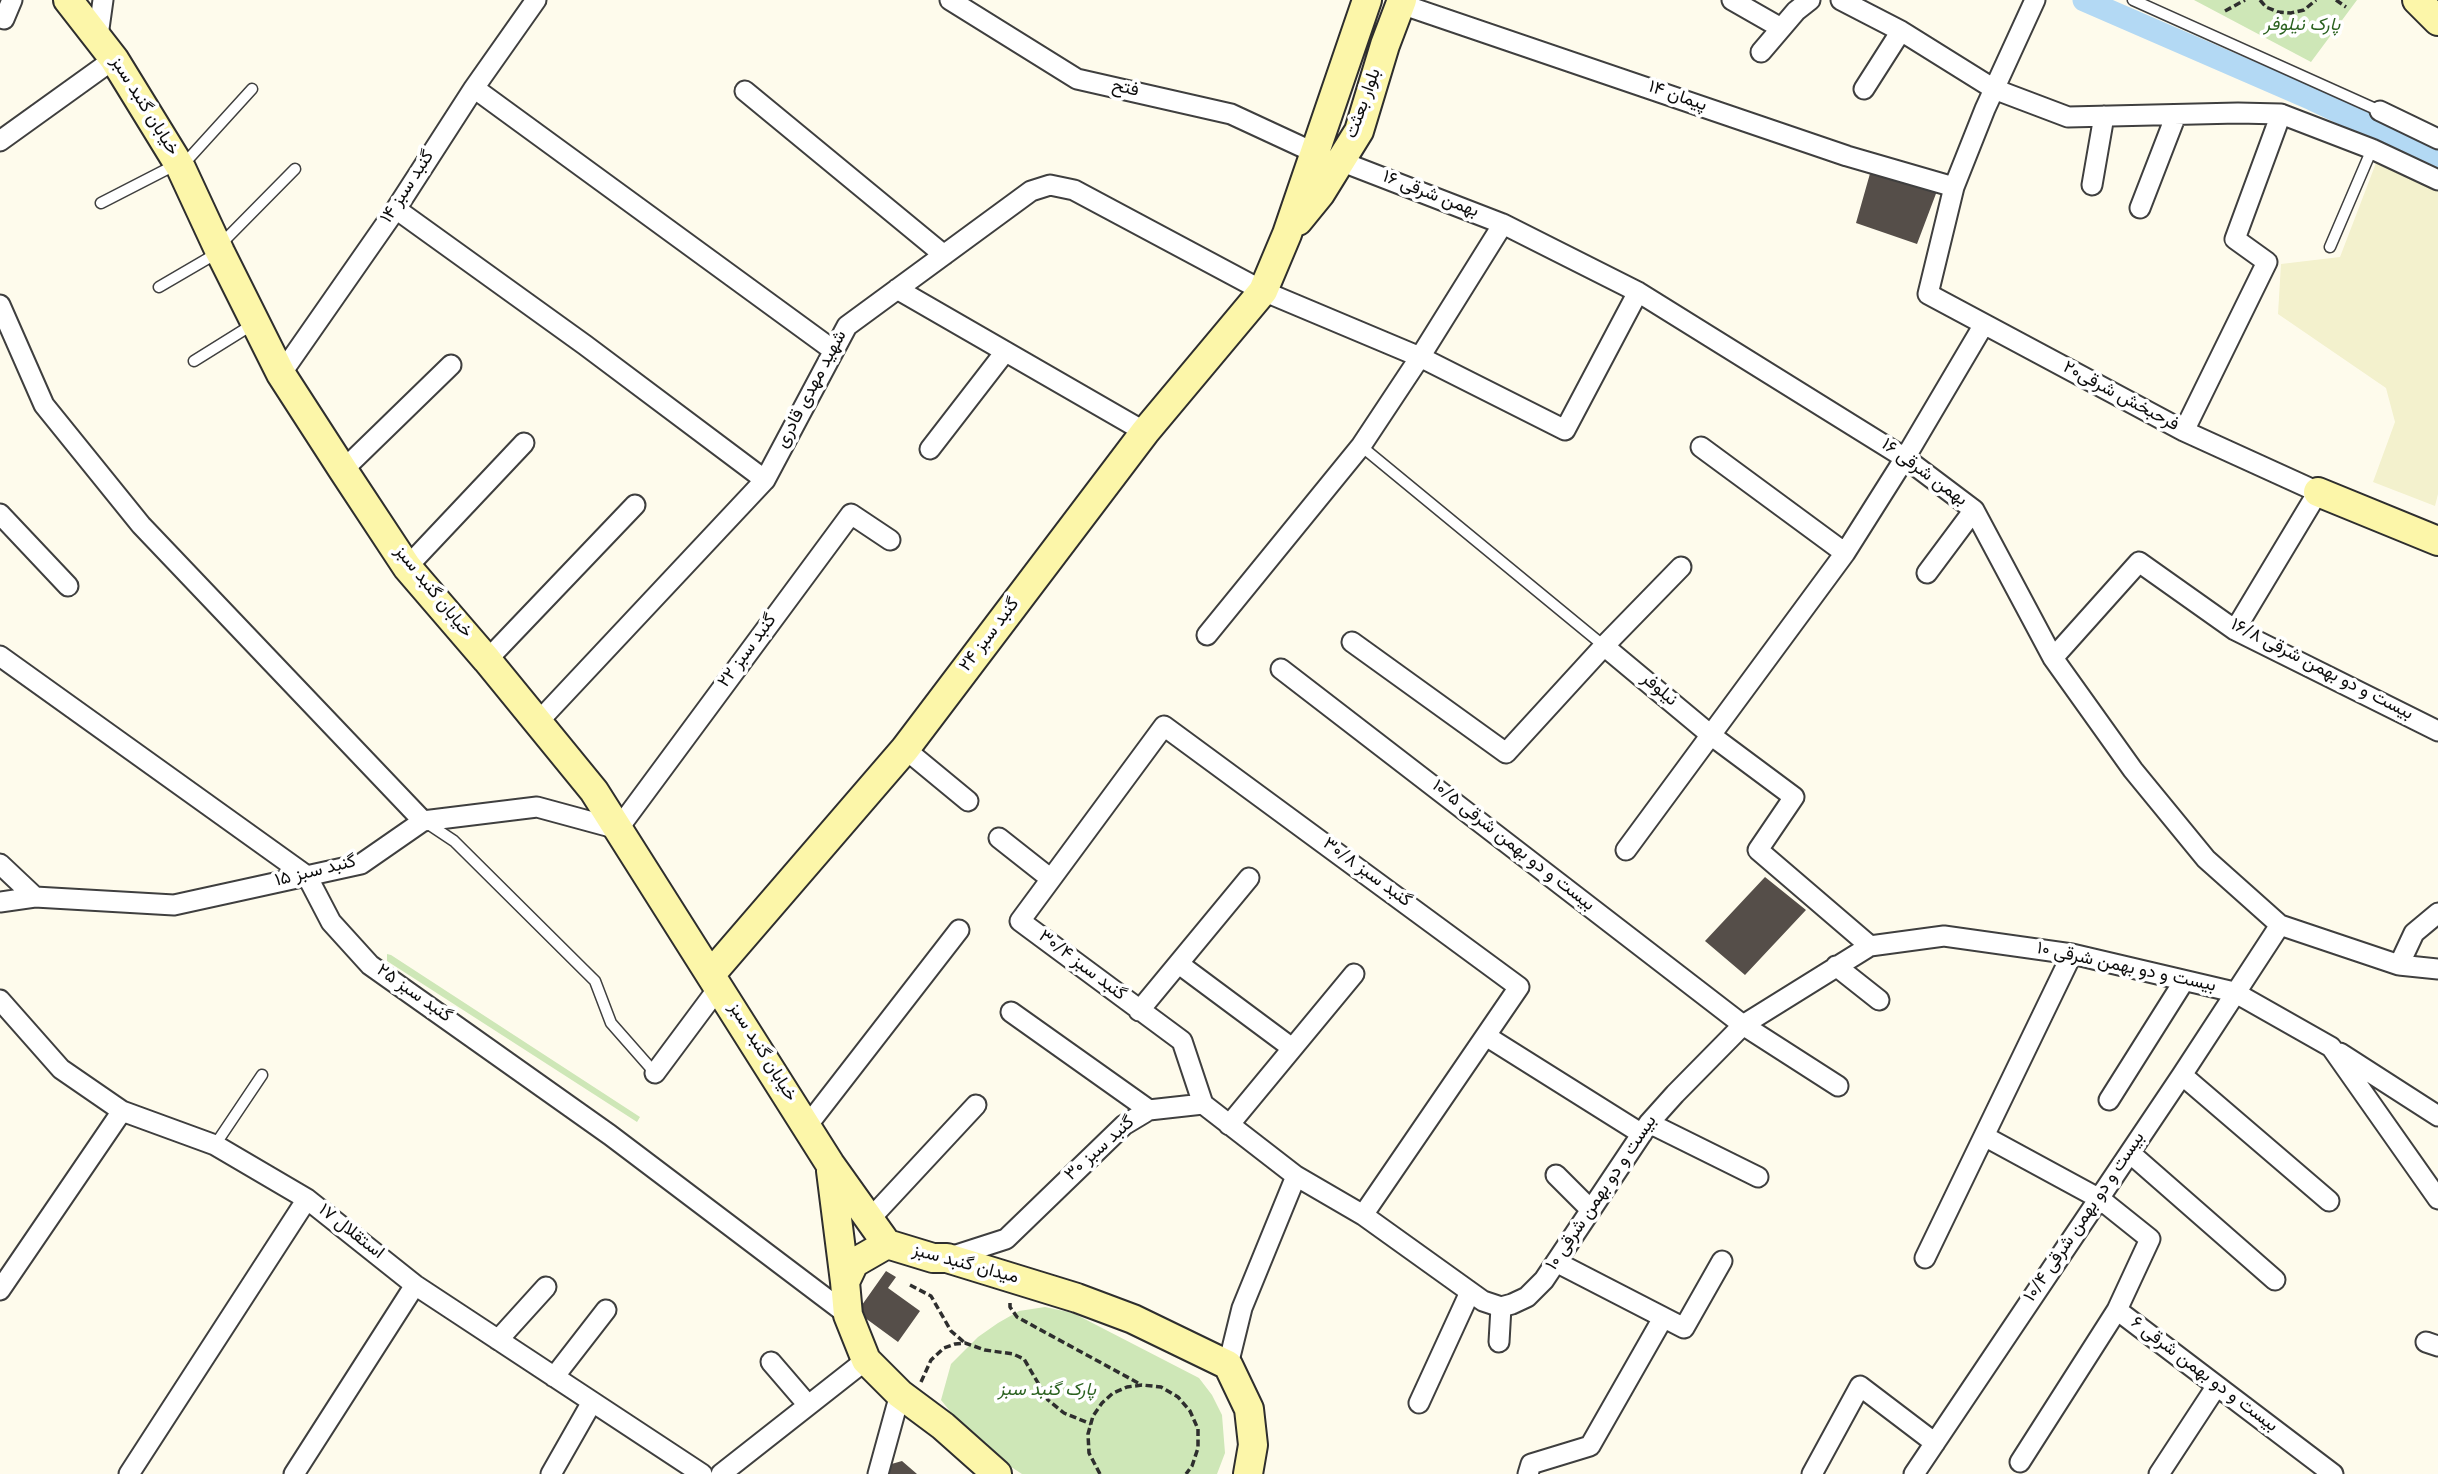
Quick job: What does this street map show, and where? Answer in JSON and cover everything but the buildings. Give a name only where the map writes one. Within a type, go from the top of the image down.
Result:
[{"type":"main road","name":"خیابان گنبد سبز","points":[[68,0],[114,59],[179,166],[281,374],[343,470],[407,567],[594,792],[830,1164],[887,1244]]},
{"type":"main road","name":"بلوار بعثت","points":[[1263,291],[1287,234],[1367,0]]},
{"type":"main road","points":[[2417,0],[2438,21]]},
{"type":"main road","name":"بلوار بعثت","points":[[1287,234],[1320,194],[1359,131],[1401,2]]},
{"type":"main road","name":"گنبد سبز ۲۴","points":[[715,980],[905,749],[1145,432],[1263,291]]},
{"type":"main road","name":"فرحبخش شرقی۲۰","points":[[2318,492],[2438,541]]},
{"type":"main road","name":"خیابان گنبد سبز","points":[[830,1164],[845,1282]]},
{"type":"main road","points":[[887,1244],[854,1263],[845,1282],[848,1315],[866,1360],[906,1398],[997,1474]]},
{"type":"main road","name":"میدان گنبد سبز","points":[[887,1244],[933,1258],[947,1258],[1077,1298],[1133,1319],[1228,1365]]},
{"type":"main road","points":[[1228,1365],[1249,1409],[1253,1445],[1248,1474]]},
{"type":"street","points":[[4,19],[12,0]]},
{"type":"street","points":[[98,36],[103,0]]},
{"type":"street","name":"گنبد سبز ۱۴","points":[[281,374],[536,0]]},
{"type":"street","name":"فتح","points":[[950,0],[1077,79],[1231,114],[1313,152]]},
{"type":"street","points":[[1732,0],[1781,28]]},
{"type":"street","points":[[1761,52],[1796,11],[1810,0]]},
{"type":"street","points":[[1841,0],[1901,31],[1994,89],[2068,117],[2281,114],[2372,149],[2438,180]]},
{"type":"street","points":[[1954,187],[2034,1]]},
{"type":"street","name":"پیمان ۱۴","points":[[1401,2],[1847,156],[1954,187]]},
{"type":"street","points":[[1864,89],[1901,31]]},
{"type":"street","points":[[0,141],[114,59]]},
{"type":"street","points":[[474,88],[833,350]]},
{"type":"street","points":[[745,91],[944,255]]},
{"type":"street","points":[[2380,111],[2438,139]]},
{"type":"street","points":[[2184,431],[2267,262],[2235,239],[2281,114]]},
{"type":"street","points":[[2140,208],[2176,115]]},
{"type":"street","points":[[2092,185],[2104,116]]},
{"type":"street","name":"بهمن شرقی ۱۶","points":[[1340,161],[1503,224],[1638,292],[1905,458],[1974,510],[2053,658],[2133,770],[2206,859],[2280,925]]},
{"type":"street","name":"شهید مهدی قادری","points":[[538,722],[765,480],[847,326],[1031,191],[1050,185],[1074,190],[1263,291],[1420,357],[1565,430],[1638,292]]},
{"type":"street","name":"فرحبخش شرقی۲۰","points":[[1954,187],[1928,294],[1983,326],[2184,431],[2318,492]]},
{"type":"street","points":[[396,209],[585,345],[765,480]]},
{"type":"street","points":[[1207,635],[1361,446],[1503,224]]},
{"type":"street","points":[[897,289],[1145,432]]},
{"type":"street","points":[[0,305],[44,405],[132,514],[423,821]]},
{"type":"street","points":[[1626,850],[1845,554],[1983,326]]},
{"type":"street","points":[[930,449],[1005,352]]},
{"type":"street","points":[[343,470],[450,365]]},
{"type":"street","points":[[407,567],[524,443]]},
{"type":"street","points":[[1701,447],[1845,554]]},
{"type":"street","points":[[2235,630],[2318,492]]},
{"type":"street","points":[[487,660],[635,505]]},
{"type":"street","points":[[1927,573],[1974,510]]},
{"type":"street","points":[[0,514],[68,586]]},
{"type":"street","name":"گنبد سبز ۲۲","points":[[618,829],[851,514],[890,540]]},
{"type":"street","name":"بیست و دو بهمن شرقی ۱۶/۸","points":[[2053,658],[2139,562],[2235,630],[2438,731]]},
{"type":"street","points":[[1352,642],[1506,753],[1681,566]]},
{"type":"street","name":"نیلوفر","points":[[1604,646],[1712,736],[1794,797],[1758,850],[1870,946]]},
{"type":"street","name":"گنبد سبز ۲۵","points":[[0,656],[307,876],[331,922],[370,965],[610,1135],[848,1315]]},
{"type":"street","name":"بیست و دو بهمن شرقی ۱۰/۵","points":[[1281,669],[1743,1025],[1839,1086]]},
{"type":"street","name":"گنبد سبز ۳۰/۴","points":[[1164,726],[1020,921],[1182,1041],[1203,1104]]},
{"type":"street","name":"گنبد سبز ۳۰/۸","points":[[1164,726],[1519,987],[1486,1036]]},
{"type":"street","points":[[905,749],[968,801]]},
{"type":"street","name":"گنبد سبز ۱۵","points":[[0,902],[34,897],[174,905],[361,864],[423,821],[537,807],[618,829]]},
{"type":"street","points":[[999,838],[1051,879]]},
{"type":"street","points":[[0,864],[34,897]]},
{"type":"street","points":[[1139,1011],[1250,878]]},
{"type":"street","points":[[2399,965],[2414,933],[2438,913]]},
{"type":"street","points":[[2234,992],[2280,925],[2399,965],[2438,969]]},
{"type":"street","points":[[807,1126],[960,930]]},
{"type":"street","name":"بیست و دو بهمن شرقی ۱۰","points":[[1501,1307],[1527,1297],[1544,1280],[1646,1129],[1675,1094],[1743,1025],[1870,946],[1944,936],[2072,954],[2234,992],[2330,1047],[2438,1199]]},
{"type":"street","points":[[1925,1258],[2072,954]]},
{"type":"street","points":[[1179,964],[1292,1048]]},
{"type":"street","points":[[1836,966],[1878,1000]]},
{"type":"street","points":[[1229,1125],[1354,974]]},
{"type":"street","points":[[655,1073],[715,980]]},
{"type":"street","points":[[2109,1100],[2184,981]]},
{"type":"street","name":"بیست و دو بهمن شرقی ۱۰/۴","points":[[1914,1474],[2182,1075],[2234,992]]},
{"type":"street","name":"استقلال ۱۷","points":[[1,1002],[61,1069],[122,1111],[215,1145],[307,1199],[415,1285],[702,1474]]},
{"type":"street","points":[[1011,1012],[1149,1110]]},
{"type":"street","points":[[1363,1215],[1486,1036],[1646,1129],[1758,1177]]},
{"type":"street","points":[[2330,1047],[2438,1116]]},
{"type":"street","points":[[2182,1075],[2329,1201]]},
{"type":"street","points":[[1203,1104],[1296,1176],[1363,1215],[1483,1301],[1501,1307],[1499,1342]]},
{"type":"street","name":"گنبد سبز ۳۰","points":[[947,1258],[1006,1239],[1124,1125],[1149,1110],[1203,1104]]},
{"type":"street","points":[[869,1220],[976,1105]]},
{"type":"street","points":[[0,1290],[122,1111]]},
{"type":"street","points":[[1984,1136],[2099,1199],[2150,1239],[2117,1310]]},
{"type":"street","points":[[2130,1153],[2274,1280]]},
{"type":"street","points":[[1556,1175],[1590,1209]]},
{"type":"street","points":[[1228,1365],[1242,1308],[1296,1176]]},
{"type":"street","points":[[129,1474],[307,1199]]},
{"type":"street","points":[[1556,1262],[1684,1328],[1722,1261]]},
{"type":"street","points":[[294,1474],[415,1285]]},
{"type":"street","points":[[498,1340],[546,1287]]},
{"type":"street","points":[[1419,1403],[1470,1292]]},
{"type":"street","points":[[554,1377],[606,1310]]},
{"type":"street","name":"بیست و دو بهمن شرقی ۶","points":[[2020,1462],[2117,1310],[2333,1474]]},
{"type":"street","points":[[1528,1474],[1531,1464],[1590,1446],[1663,1318]]},
{"type":"street","points":[[721,1474],[866,1360]]},
{"type":"street","points":[[771,1362],[808,1405]]},
{"type":"street","points":[[1812,1474],[1860,1385],[1935,1443]]},
{"type":"street","points":[[2159,1474],[2216,1387]]},
{"type":"street","points":[[878,1474],[906,1398]]},
{"type":"street","points":[[551,1474],[592,1402]]},
{"type":"lane","points":[[2133,0],[2380,111]]},
{"type":"lane","points":[[101,203],[179,166],[252,89]]},
{"type":"lane","points":[[2330,247],[2372,149]]},
{"type":"lane","points":[[159,287],[219,250],[295,169]]},
{"type":"lane","points":[[194,361],[255,322]]},
{"type":"lane","name":"نیلوفر","points":[[1361,446],[1604,646]]},
{"type":"lane","points":[[423,821],[454,841],[595,981],[611,1023],[655,1073]]},
{"type":"lane","points":[[215,1145],[262,1075]]},
{"type":"path","points":[[2225,11],[2245,0]]},
{"type":"path","points":[[2260,0],[2278,12],[2291,13],[2304,10],[2316,0]]},
{"type":"path","points":[[2336,0],[2346,6]]},
{"type":"path","points":[[1016,1279],[1010,1307],[1017,1317],[1142,1385]]},
{"type":"path","points":[[909,1285],[931,1296],[951,1331],[965,1343],[1024,1359],[1048,1400],[1065,1413],[1091,1424]]},
{"type":"path","points":[[906,1398],[931,1360],[944,1349],[965,1343]]},
{"type":"path","points":[[1100,1474],[1089,1454],[1088,1434],[1091,1424],[1102,1403],[1113,1393],[1142,1385],[1161,1387],[1178,1396],[1191,1411],[1198,1429],[1198,1448],[1186,1474]]},
{"type":"shaded area","points":[[2376,163],[2438,191],[2438,494],[2435,506],[2373,482],[2395,422],[2386,388],[2278,314],[2281,264],[2340,257]]},
{"type":"green space","name":"پارک نیلوفر","points":[[2194,0],[2357,0],[2311,62]]},
{"type":"green space","points":[[387,954],[640,1117],[637,1122],[387,961]]},
{"type":"green space","name":"پارک گنبد سبز","points":[[1045,1307],[1073,1313],[1199,1378],[1222,1415],[1225,1453],[1217,1474],[1022,1474],[999,1459],[957,1420],[941,1400],[951,1364],[978,1337],[998,1323],[1019,1311]]},
{"type":"waterway","points":[[2084,0],[2312,99],[2438,158]]}]
